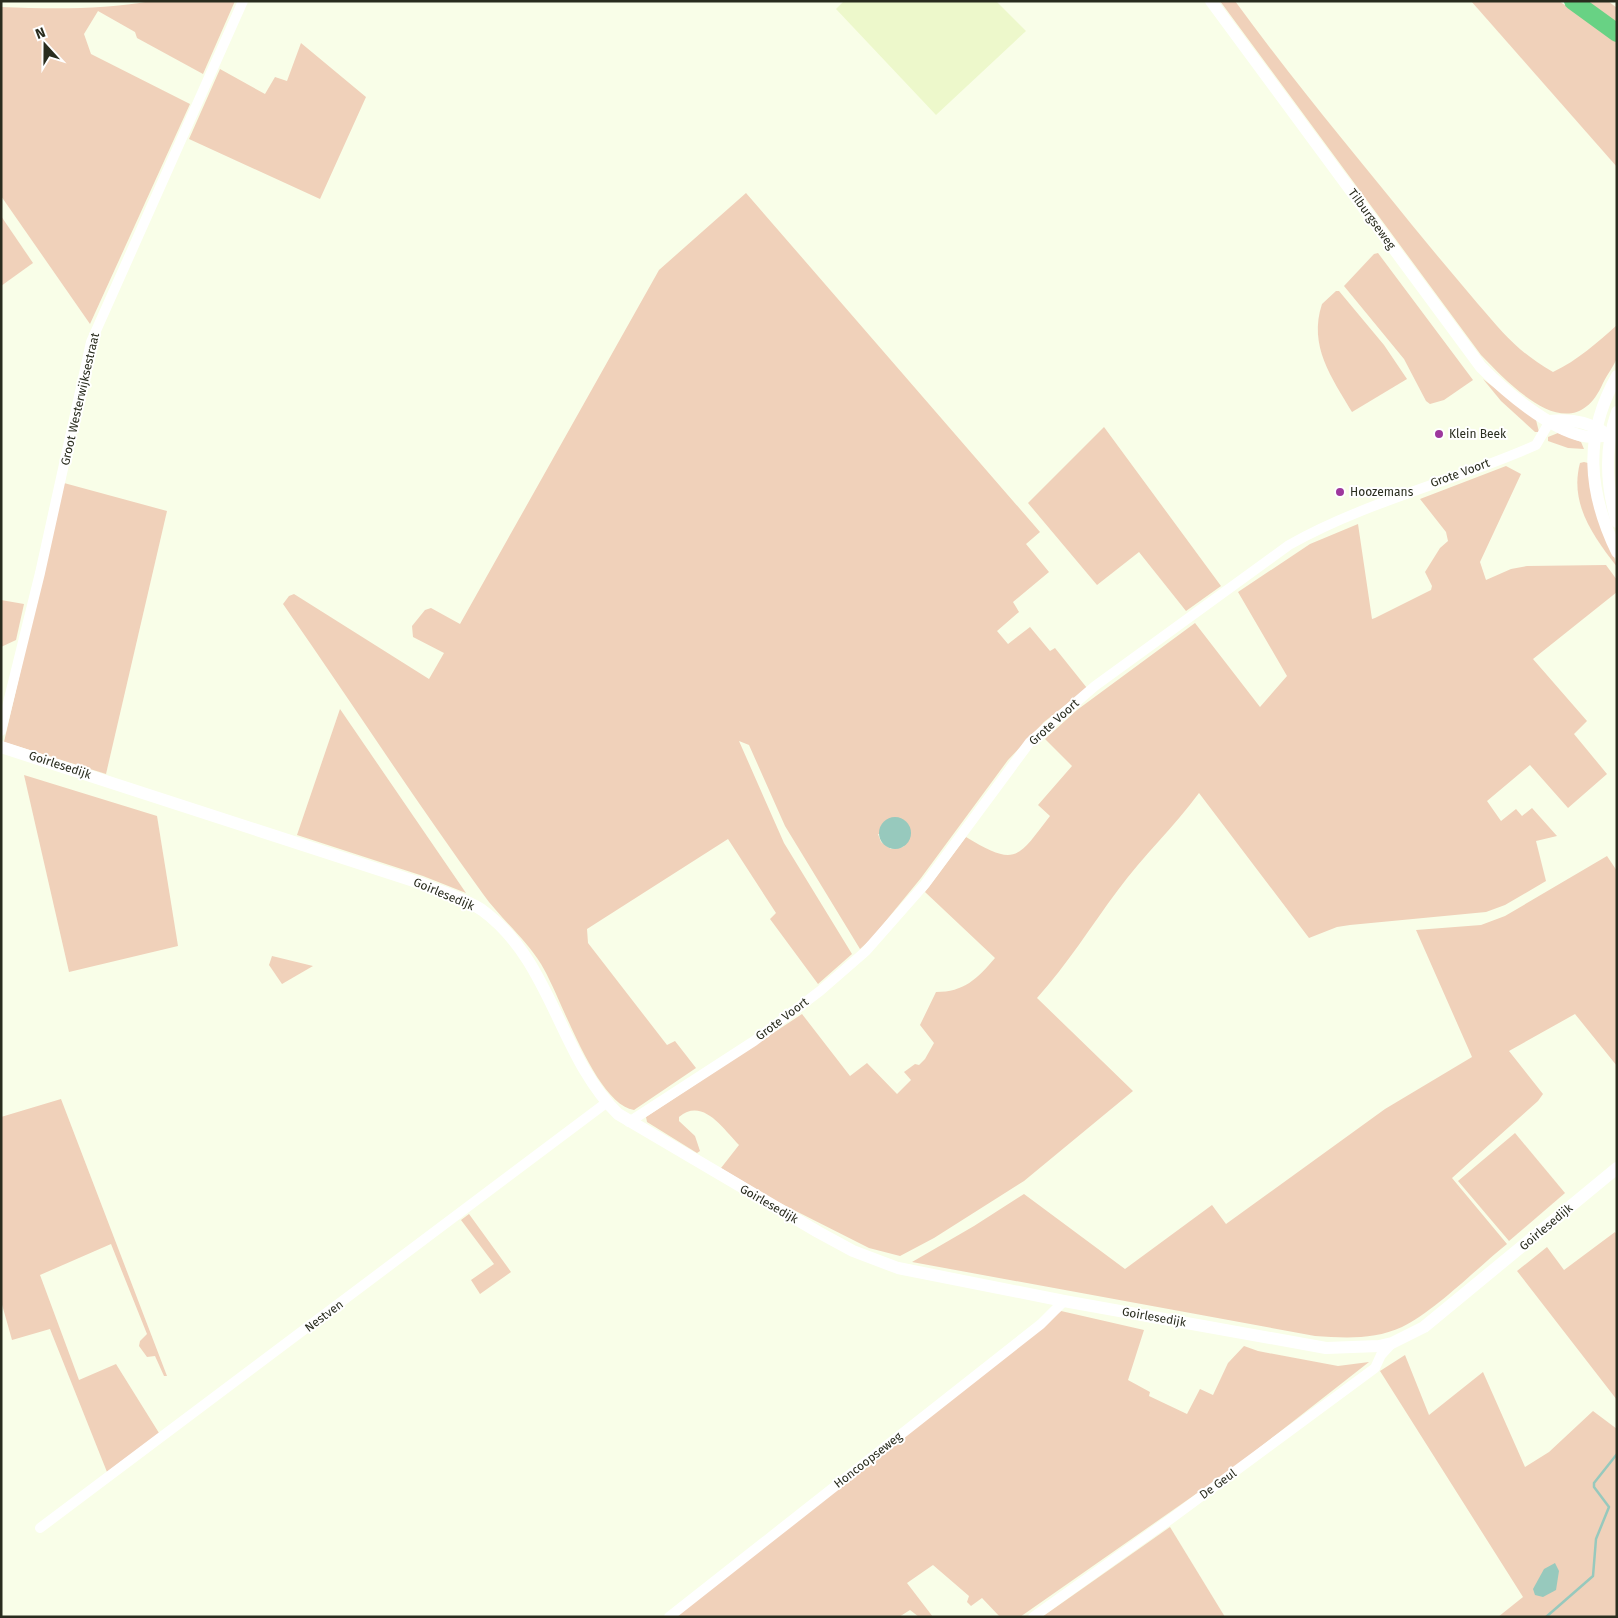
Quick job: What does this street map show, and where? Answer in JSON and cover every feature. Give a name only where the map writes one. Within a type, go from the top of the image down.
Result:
[{"type":"highway","points":[[1572,1],[1617,33]]},
{"type":"street","name":"Groot Westerwijksestraat","points":[[1,731],[40,572],[91,342],[243,1]]},
{"type":"street","name":"Tilburgseweg","points":[[1211,1],[1482,367],[1500,386],[1550,421]]},
{"type":"street","points":[[1617,376],[1605,397],[1595,432],[1594,480],[1598,507],[1617,552]]},
{"type":"street","points":[[1617,412],[1610,435],[1608,480],[1617,522]]},
{"type":"street","points":[[1550,421],[1567,419],[1595,432],[1610,435]]},
{"type":"street","name":"Grote Voort","points":[[629,1122],[754,1041],[820,991],[866,951],[925,884],[1030,742],[1103,680],[1289,545],[1318,529],[1359,512],[1536,444],[1550,421]]},
{"type":"street","name":"Goirlesedijk","points":[[1,747],[423,884],[481,910],[521,948],[537,974],[585,1071],[606,1103],[629,1122],[723,1178],[853,1251],[898,1268],[1064,1301],[1326,1348],[1357,1349],[1392,1342],[1424,1327],[1617,1168]]},
{"type":"street","name":"Nestven","points":[[40,1528],[606,1103]]},
{"type":"street","name":"Honcoopseweg","points":[[669,1617],[1041,1324],[1064,1301]]},
{"type":"street","name":"De Geul","points":[[1033,1617],[1172,1518],[1375,1368],[1381,1355],[1392,1342]]},
{"type":"shaded area","points":[[151,1],[235,1],[203,74],[137,38],[135,32],[98,11],[84,34],[91,54],[190,104],[90,324],[1,196],[1,7],[95,7]]},
{"type":"shaded area","points":[[844,1],[996,1],[1026,31],[936,115],[836,9]]},
{"type":"shaded area","points":[[1220,1],[1235,1],[1300,86],[1420,235],[1496,325],[1530,357],[1553,372],[1579,357],[1617,325],[1616,360],[1590,403],[1576,412],[1559,413],[1542,407],[1509,383],[1481,355]]},
{"type":"shaded area","points":[[1471,1],[1559,1],[1617,42],[1617,167]]},
{"type":"shaded area","points":[[1583,1],[1608,1],[1617,8],[1617,26]]},
{"type":"shaded area","points":[[301,43],[366,97],[320,199],[189,139],[220,69],[265,94],[275,77],[287,81]]},
{"type":"shaded area","points":[[746,193],[1040,532],[1026,544],[1049,572],[1013,602],[1019,612],[997,631],[1008,644],[1030,627],[1050,651],[1055,648],[1087,688],[1044,722],[1008,760],[921,878],[871,939],[860,949],[785,826],[749,745],[739,741],[784,843],[852,954],[818,984],[770,919],[776,913],[728,839],[587,929],[588,943],[667,1045],[675,1041],[696,1068],[634,1110],[620,1103],[606,1089],[580,1047],[541,964],[528,945],[490,903],[457,858],[283,604],[289,596],[294,594],[429,679],[444,653],[413,637],[412,626],[425,610],[431,608],[460,624],[659,270]],"holes":[[[878,834],[910,837],[903,847],[891,849],[881,842]]]},
{"type":"shaded area","points":[[1,216],[33,263],[1,286]]},
{"type":"shaded area","points":[[1378,253],[1473,380],[1444,400],[1430,404],[1426,401],[1404,359],[1344,286],[1374,254]]},
{"type":"shaded area","points":[[1336,291],[1339,291],[1384,345],[1407,379],[1352,412],[1324,361],[1318,334],[1318,319],[1322,304]]},
{"type":"shaded area","points":[[1483,379],[1536,420],[1539,432],[1535,432],[1501,401]]},
{"type":"shaded area","points":[[1104,427],[1221,586],[1186,611],[1139,552],[1097,585],[1028,503]]},
{"type":"shaded area","points":[[1558,433],[1581,442],[1584,449],[1568,448],[1548,441],[1548,437]]},
{"type":"shaded area","points":[[1580,463],[1588,463],[1617,567],[1592,532],[1581,506],[1577,478]]},
{"type":"shaded area","points":[[1506,466],[1521,474],[1480,562],[1486,580],[1511,569],[1527,566],[1606,565],[1617,580],[1617,592],[1533,659],[1587,721],[1574,734],[1607,774],[1568,808],[1530,765],[1487,801],[1501,821],[1516,809],[1522,816],[1532,808],[1557,836],[1536,841],[1546,881],[1505,905],[1486,912],[1350,925],[1337,927],[1309,938],[1199,793],[1128,877],[1069,959],[1037,998],[1133,1091],[1024,1181],[934,1238],[900,1256],[869,1248],[774,1200],[721,1168],[739,1145],[719,1124],[704,1113],[688,1112],[679,1117],[679,1121],[695,1136],[700,1151],[697,1153],[647,1122],[646,1117],[802,1014],[850,1076],[867,1063],[897,1094],[911,1080],[904,1072],[915,1064],[919,1065],[925,1059],[934,1043],[920,1025],[936,992],[954,990],[969,983],[995,958],[925,892],[966,837],[1006,855],[1014,854],[1030,842],[1050,816],[1038,805],[1072,766],[1045,739],[1077,710],[1195,623],[1260,707],[1287,676],[1238,592],[1310,544],[1358,524],[1372,619],[1375,618],[1431,590],[1432,586],[1425,572],[1440,548],[1448,541],[1446,532],[1420,499]]},
{"type":"shaded area","points":[[64,483],[167,511],[106,774],[4,742]]},
{"type":"shaded area","points":[[1,600],[24,604],[16,640],[1,647]]},
{"type":"shaded area","points":[[340,709],[466,893],[423,876],[297,835]]},
{"type":"shaded area","points":[[24,775],[157,816],[178,946],[69,972]]},
{"type":"shaded area","points":[[1607,856],[1617,871],[1617,1066],[1575,1014],[1509,1051],[1543,1094],[1538,1101],[1452,1178],[1507,1244],[1442,1300],[1415,1320],[1391,1331],[1370,1336],[1315,1336],[912,1262],[1024,1194],[1125,1269],[1212,1205],[1226,1224],[1385,1109],[1472,1057],[1416,930],[1481,925],[1505,916]]},
{"type":"shaded area","points":[[272,956],[313,966],[282,984],[269,965]]},
{"type":"shaded area","points":[[61,1099],[167,1376],[164,1376],[155,1356],[147,1357],[139,1346],[140,1341],[147,1334],[111,1244],[40,1275],[79,1380],[116,1364],[159,1433],[107,1472],[50,1329],[12,1340],[1,1301],[1,1117]]},
{"type":"shaded area","points":[[1515,1133],[1565,1193],[1509,1241],[1458,1181]]},
{"type":"shaded area","points":[[469,1214],[511,1272],[480,1294],[471,1280],[494,1264],[461,1220]]},
{"type":"shaded area","points":[[1615,1232],[1617,1235],[1617,1400],[1517,1271],[1547,1247],[1564,1270]]},
{"type":"shaded area","points":[[1061,1311],[1144,1330],[1128,1380],[1150,1392],[1149,1396],[1187,1414],[1200,1389],[1213,1395],[1228,1363],[1244,1346],[1258,1351],[1338,1366],[1369,1362],[1236,1466],[1020,1617],[1000,1617],[982,1598],[971,1606],[967,1602],[969,1596],[933,1565],[907,1583],[933,1617],[919,1617],[910,1610],[899,1617],[675,1617]]},
{"type":"shaded area","points":[[1405,1355],[1429,1415],[1483,1372],[1525,1467],[1549,1452],[1593,1411],[1617,1429],[1617,1617],[1498,1617],[1523,1597],[1380,1371]]},
{"type":"shaded area","points":[[1170,1527],[1225,1617],[1042,1617]]},
{"type":"water","points":[[895,817],[901,818],[906,822],[910,827],[910,839],[906,844],[901,848],[895,849],[889,848],[884,844],[880,839],[879,833],[880,827],[884,822],[889,818]]},
{"type":"water","points":[[1555,1563],[1559,1571],[1556,1590],[1543,1597],[1535,1595],[1533,1589],[1544,1569]]},
{"type":"waterway","points":[[1546,1617],[1593,1576],[1596,1539],[1609,1507],[1594,1487],[1594,1483],[1617,1454]]},
{"type":"place","name":"Klein Beek","points":[[1439,434]]},
{"type":"place","name":"Hoozemans","points":[[1340,492]]}]
